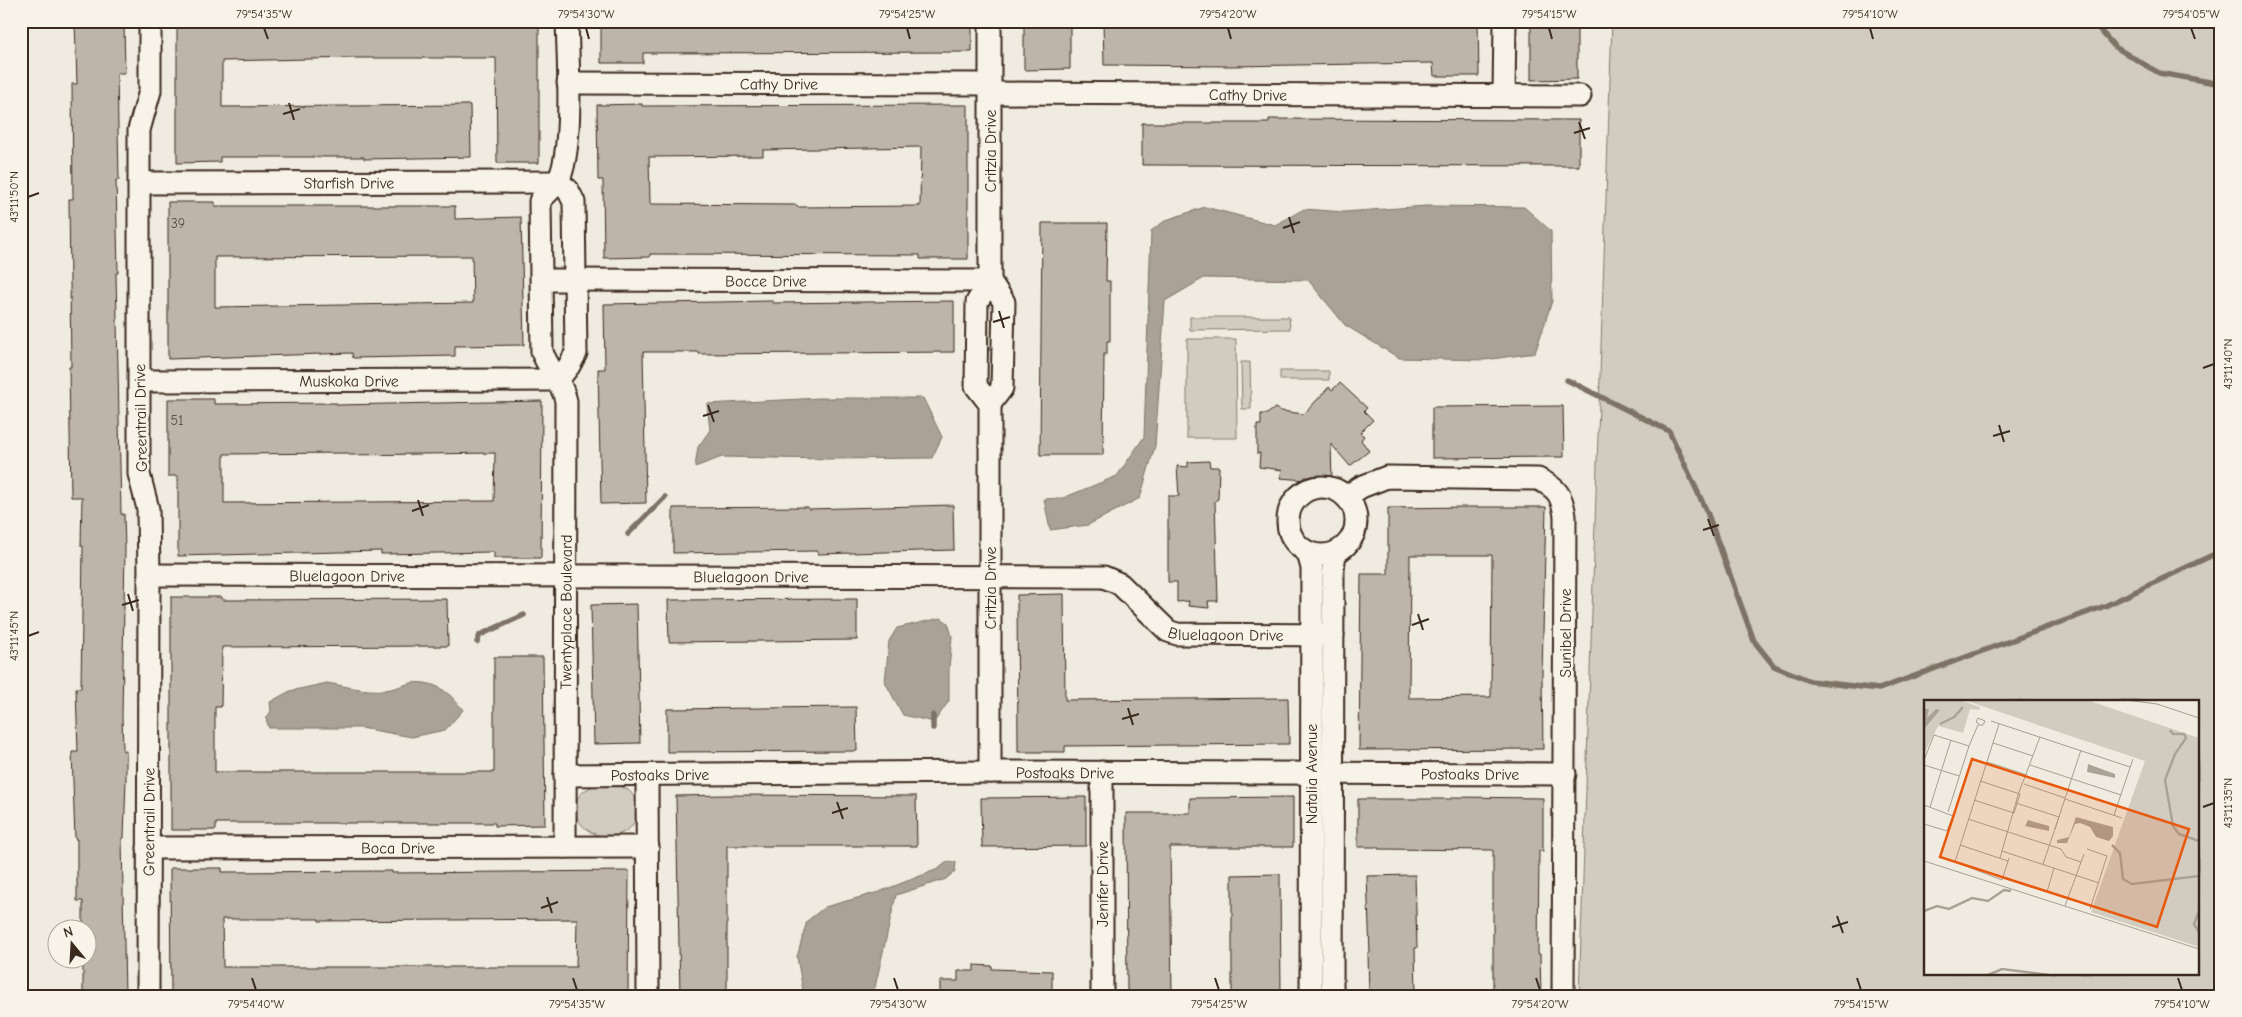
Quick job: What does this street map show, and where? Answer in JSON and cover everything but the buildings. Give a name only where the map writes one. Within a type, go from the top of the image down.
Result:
[{"type":"street","name":"Greentrail Drive","points":[[148,996],[149,575],[148,509],[139,474],[139,130],[150,91],[150,21]]},
{"type":"street","name":"Twentyplace Boulevard","points":[[565,847],[566,401],[558,380],[548,367],[542,352],[540,201],[547,191],[558,182],[567,155],[567,21]]},
{"type":"street","name":"Critzia Drive","points":[[990,21],[990,280],[977,302],[976,376],[976,386],[990,404],[990,772]]},
{"type":"street","points":[[1504,95],[1505,21]]},
{"type":"street","name":"Cathy Drive","points":[[568,83],[1580,96]]},
{"type":"street","name":"Starfish Drive","points":[[140,183],[558,182]]},
{"type":"street","points":[[558,182],[568,190],[574,202],[576,353],[558,380]]},
{"type":"street","name":"Bocce Drive","points":[[542,280],[990,280]]},
{"type":"street","name":"Muskoka Drive","points":[[140,381],[558,380]]},
{"type":"street","name":"Sunibel Drive","points":[[1346,497],[1362,487],[1387,477],[1538,478],[1552,486],[1564,503],[1566,516],[1563,996]]},
{"type":"street","points":[[1316,487],[1332,489],[1346,497],[1353,506],[1356,517],[1356,528],[1348,543],[1335,553],[1326,556],[1308,553],[1299,547],[1290,533],[1288,517],[1291,507],[1301,494],[1316,487]]},
{"type":"street","name":"Natalia Avenue","points":[[1308,553],[1312,568],[1311,996]]},
{"type":"street","name":"Natalia Avenue","points":[[1332,996],[1333,569],[1335,553]]},
{"type":"street","name":"Bluelagoon Drive","points":[[149,575],[1104,577],[1120,584],[1168,631],[1176,634],[1333,635]]},
{"type":"street","name":"Postoaks Drive","points":[[565,775],[990,772],[1565,774]]},
{"type":"street","name":"Jenifer Drive","points":[[1102,772],[1102,996]]},
{"type":"street","points":[[647,775],[648,996]]},
{"type":"street","name":"Boca Drive","points":[[148,848],[648,847]]},
{"type":"shaded area","points":[[1612,21],[2221,21],[2221,996],[1579,996]]},
{"type":"shaded area","points":[[1426,206],[1524,207],[1551,231],[1552,301],[1535,353],[1484,360],[1399,358],[1345,325],[1308,280],[1204,278],[1165,301],[1155,446],[1140,498],[1088,525],[1050,530],[1044,499],[1063,498],[1117,476],[1144,437],[1151,231],[1166,220],[1205,207],[1275,225],[1304,209],[1344,212]]},
{"type":"shaded area","points":[[1190,317],[1289,317],[1290,329],[1190,330]]},
{"type":"shaded area","points":[[1187,339],[1236,339],[1237,438],[1187,438]]},
{"type":"shaded area","points":[[1241,362],[1250,362],[1251,409],[1242,409]]},
{"type":"shaded area","points":[[1280,371],[1329,371],[1329,380],[1280,380]]},
{"type":"shaded area","points":[[820,398],[923,398],[942,437],[932,458],[722,457],[695,467],[698,447],[710,430],[707,404]]},
{"type":"shaded area","points":[[941,618],[948,623],[952,636],[949,701],[934,722],[903,715],[885,682],[889,641],[897,628]]},
{"type":"shaded area","points":[[327,683],[370,690],[392,689],[411,683],[428,684],[442,689],[463,710],[445,730],[412,737],[361,728],[269,728],[266,719],[271,711],[270,702],[290,691]]},
{"type":"shaded area","points":[[594,786],[618,786],[631,792],[637,804],[637,810],[634,823],[630,828],[610,836],[598,835],[587,830],[579,822],[575,812],[576,802],[582,793]]},
{"type":"shaded area","points":[[947,862],[956,862],[955,871],[946,879],[896,895],[873,996],[804,996],[797,957],[807,921],[825,907],[879,892],[938,869]]},
{"type":"waterway","points":[[2092,21],[2115,47],[2159,73],[2221,84]]},
{"type":"waterway","points":[[1567,380],[1669,431],[1707,512],[1754,641],[1774,666],[1810,681],[1879,689],[2105,606],[2221,551]]},
{"type":"waterway","points":[[628,534],[665,497]]},
{"type":"waterway","points":[[477,642],[480,635],[524,615]]},
{"type":"waterway","points":[[933,715],[933,728]]}]
